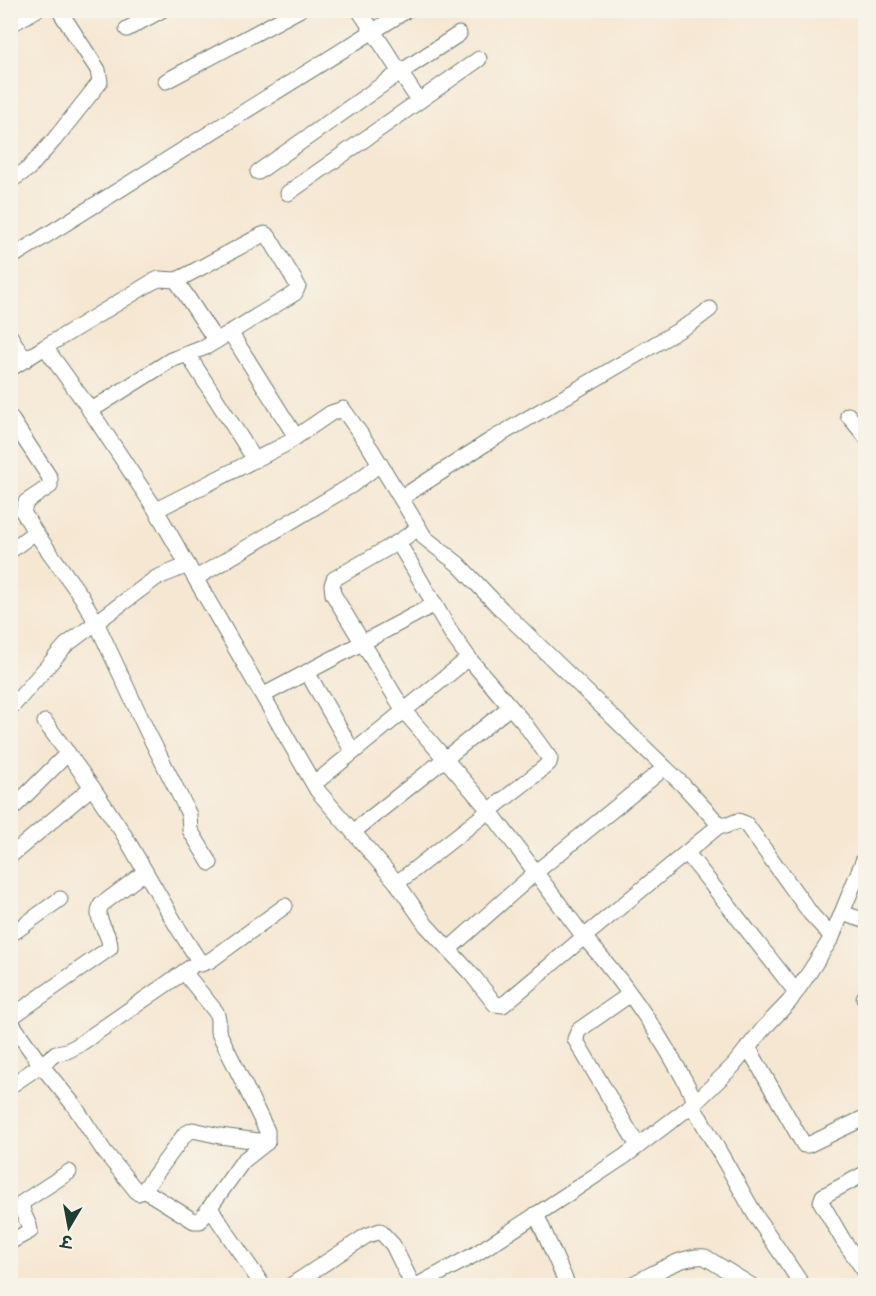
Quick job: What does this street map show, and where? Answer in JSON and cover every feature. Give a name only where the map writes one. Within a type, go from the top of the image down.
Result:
[{"type":"street","points":[[10,25],[36,10]]},
{"type":"street","points":[[10,181],[28,169],[100,82],[98,70],[58,10]]},
{"type":"street","points":[[127,29],[162,10]]},
{"type":"street","points":[[166,81],[299,10]]},
{"type":"street","points":[[359,10],[419,101]]},
{"type":"street","points":[[10,258],[407,10]]},
{"type":"street","points":[[258,172],[399,73],[459,34]]},
{"type":"street","points":[[288,193],[478,59]]},
{"type":"street","points":[[10,369],[152,282],[159,279],[176,280],[262,235],[269,237],[298,289],[216,341],[188,355],[180,355],[171,360],[90,411]]},
{"type":"street","points":[[176,280],[216,341]]},
{"type":"street","points":[[401,498],[500,435],[693,322],[710,309]]},
{"type":"street","points":[[230,332],[296,437]]},
{"type":"street","points":[[10,336],[25,360]]},
{"type":"street","points":[[45,347],[156,510],[314,784],[397,883],[426,925],[495,1004],[499,1006],[510,999],[721,825]]},
{"type":"street","points":[[188,355],[255,460]]},
{"type":"street","points":[[156,510],[255,460],[296,437],[331,413],[343,409],[380,464],[424,538],[458,564],[502,610],[683,785],[716,822],[721,825],[731,825],[738,821],[746,824],[811,914],[832,937]]},
{"type":"street","points":[[848,415],[866,437]]},
{"type":"street","points":[[10,417],[50,478],[50,486],[26,502],[23,512],[34,532],[81,596],[96,622],[189,815],[190,830],[210,863]]},
{"type":"street","points":[[196,578],[352,485],[380,464]]},
{"type":"street","points":[[419,528],[339,575],[334,579],[332,585],[333,594],[404,711],[489,810],[584,937],[611,967],[680,1070],[700,1118],[757,1218],[802,1286]]},
{"type":"street","points":[[10,551],[34,532]]},
{"type":"street","points":[[397,883],[549,763],[550,759],[453,636],[398,542]]},
{"type":"street","points":[[10,710],[66,645],[156,578],[188,564]]},
{"type":"street","points":[[264,695],[435,604]]},
{"type":"street","points":[[314,784],[469,658]]},
{"type":"street","points":[[307,672],[353,752]]},
{"type":"street","points":[[353,832],[510,707]]},
{"type":"street","points":[[45,722],[123,833],[199,962],[204,964],[211,960],[285,906]]},
{"type":"street","points":[[10,811],[68,753]]},
{"type":"street","points":[[449,950],[536,872],[657,774]]},
{"type":"street","points":[[12,852],[92,787]]},
{"type":"street","points":[[687,853],[796,992]]},
{"type":"street","points":[[290,1286],[366,1236],[380,1231],[393,1245],[415,1286],[474,1255],[537,1214],[638,1146],[694,1104],[734,1066],[796,992],[832,937],[866,854]]},
{"type":"street","points":[[145,873],[101,905],[98,911],[98,916],[111,942],[110,948],[10,1019],[41,1065],[73,1104],[138,1193],[144,1190],[185,1134],[193,1130],[267,1142]]},
{"type":"street","points":[[10,931],[16,931],[60,899]]},
{"type":"street","points":[[842,913],[866,921]]},
{"type":"street","points":[[10,1086],[56,1053],[77,1046],[199,962]]},
{"type":"street","points":[[184,972],[218,1017],[218,1031],[267,1131],[267,1142]]},
{"type":"street","points":[[629,995],[579,1030],[575,1039],[638,1146]]},
{"type":"street","points":[[748,1047],[802,1143],[808,1145],[866,1117]]},
{"type":"street","points":[[144,1190],[194,1221],[200,1221],[243,1161],[267,1142]]},
{"type":"street","points":[[10,1242],[30,1231],[30,1226],[21,1208],[23,1202],[69,1172]]},
{"type":"street","points":[[866,1173],[823,1196],[821,1202],[866,1273]]},
{"type":"street","points":[[210,1208],[263,1286]]},
{"type":"street","points":[[537,1214],[568,1286]]},
{"type":"street","points":[[632,1285],[686,1258],[697,1256],[705,1257],[752,1286]]}]
